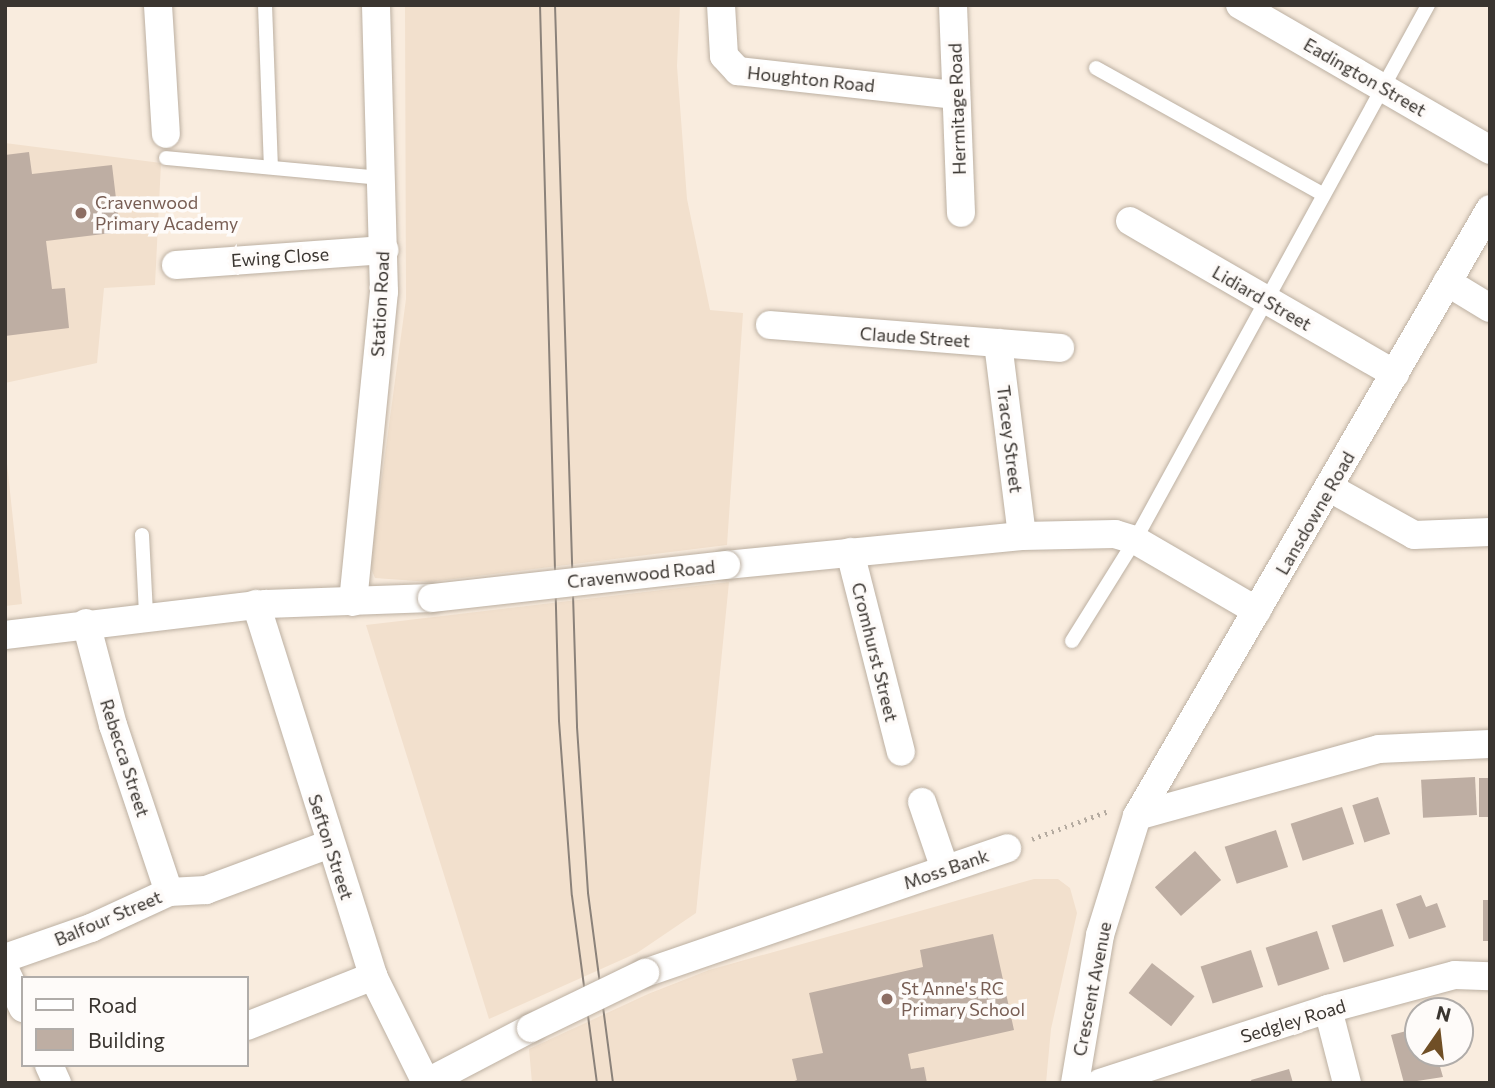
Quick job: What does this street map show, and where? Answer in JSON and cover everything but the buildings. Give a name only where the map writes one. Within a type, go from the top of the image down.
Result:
[{"type":"street","points":[[158,5],[166,146]]},
{"type":"street","name":"Station Road","points":[[353,603],[384,292],[376,5]]},
{"type":"street","name":"Houghton Road","points":[[721,5],[724,56],[738,71],[956,95]]},
{"type":"street","name":"Hermitage Road","points":[[953,5],[961,213]]},
{"type":"street","name":"Eadington Street","points":[[1240,5],[1490,150]]},
{"type":"street","name":"Lansdowne Road","points":[[1137,816],[1490,209]]},
{"type":"street","name":"Lidiard Street","points":[[1130,221],[1395,374]]},
{"type":"street","name":"Ewing Close","points":[[176,265],[384,250]]},
{"type":"street","points":[[1447,282],[1490,308]]},
{"type":"street","name":"Claude Street","points":[[771,325],[1060,348]]},
{"type":"street","name":"Tracey Street","points":[[998,343],[1022,536]]},
{"type":"street","points":[[1330,488],[1414,535],[1490,531]]},
{"type":"street","name":"Cravenwood Road","points":[[5,635],[86,622],[256,604],[353,603],[432,598],[850,552],[1082,533],[1135,540],[1257,611]]},
{"type":"street","name":"Cromhurst Street","points":[[850,552],[901,752]]},
{"type":"street","name":"Sefton Street","points":[[256,604],[373,976],[426,1083]]},
{"type":"street","name":"Rebecca Street","points":[[86,622],[113,725],[169,892]]},
{"type":"street","points":[[1137,816],[1379,749],[1490,744]]},
{"type":"street","points":[[922,802],[945,869]]},
{"type":"street","name":"Crescent Avenue","points":[[1075,1083],[1100,935],[1137,816]]},
{"type":"street","name":"Balfour Street","points":[[5,958],[91,928],[169,892],[206,890],[330,844]]},
{"type":"street","name":"Moss Bank","points":[[426,1083],[645,973],[1007,848]]},
{"type":"street","points":[[5,971],[21,1005]]},
{"type":"street","name":"Sedgley Road","points":[[1100,1083],[1328,1009],[1455,975],[1490,976]]},
{"type":"street","points":[[248,1026],[373,976]]},
{"type":"street","points":[[1328,1009],[1348,1083]]},
{"type":"street","points":[[50,1067],[57,1083]]},
{"type":"lane","points":[[265,5],[271,167]]},
{"type":"lane","points":[[1072,641],[1135,540],[1427,5]]},
{"type":"lane","points":[[1096,68],[1322,194]]},
{"type":"lane","points":[[166,146],[271,167],[382,178]]},
{"type":"lane","points":[[142,535],[146,615]]},
{"type":"path","name":"Moss Bank","points":[[1007,848],[1106,811],[1137,816]]},
{"type":"shaded area","points":[[405,5],[680,5],[677,66],[687,199],[710,310],[743,313],[727,545],[430,582],[375,578],[370,566],[406,299]]},
{"type":"shaded area","name":"Cravenwood Primary Academy","points":[[5,143],[161,163],[155,285],[104,288],[97,363],[5,383]]},
{"type":"shaded area","points":[[5,445],[22,604],[5,606]]},
{"type":"shaded area","points":[[729,582],[696,913],[637,953],[489,1019],[366,625]]},
{"type":"shaded area","name":"St Anne's RC Primary School","points":[[1034,879],[1058,879],[1070,888],[1077,913],[1051,1029],[1046,1083],[532,1083],[529,1049],[648,994],[709,970]]},
{"type":"tram line","points":[[540,5],[559,721],[572,896],[597,1083]]},
{"type":"tram line","points":[[555,5],[577,727],[588,893],[613,1083]]},
{"type":"place","name":"Cravenwood Primary Academy","points":[[81,213]]},
{"type":"place","name":"St Anne's RC Primary School","points":[[887,999]]}]
